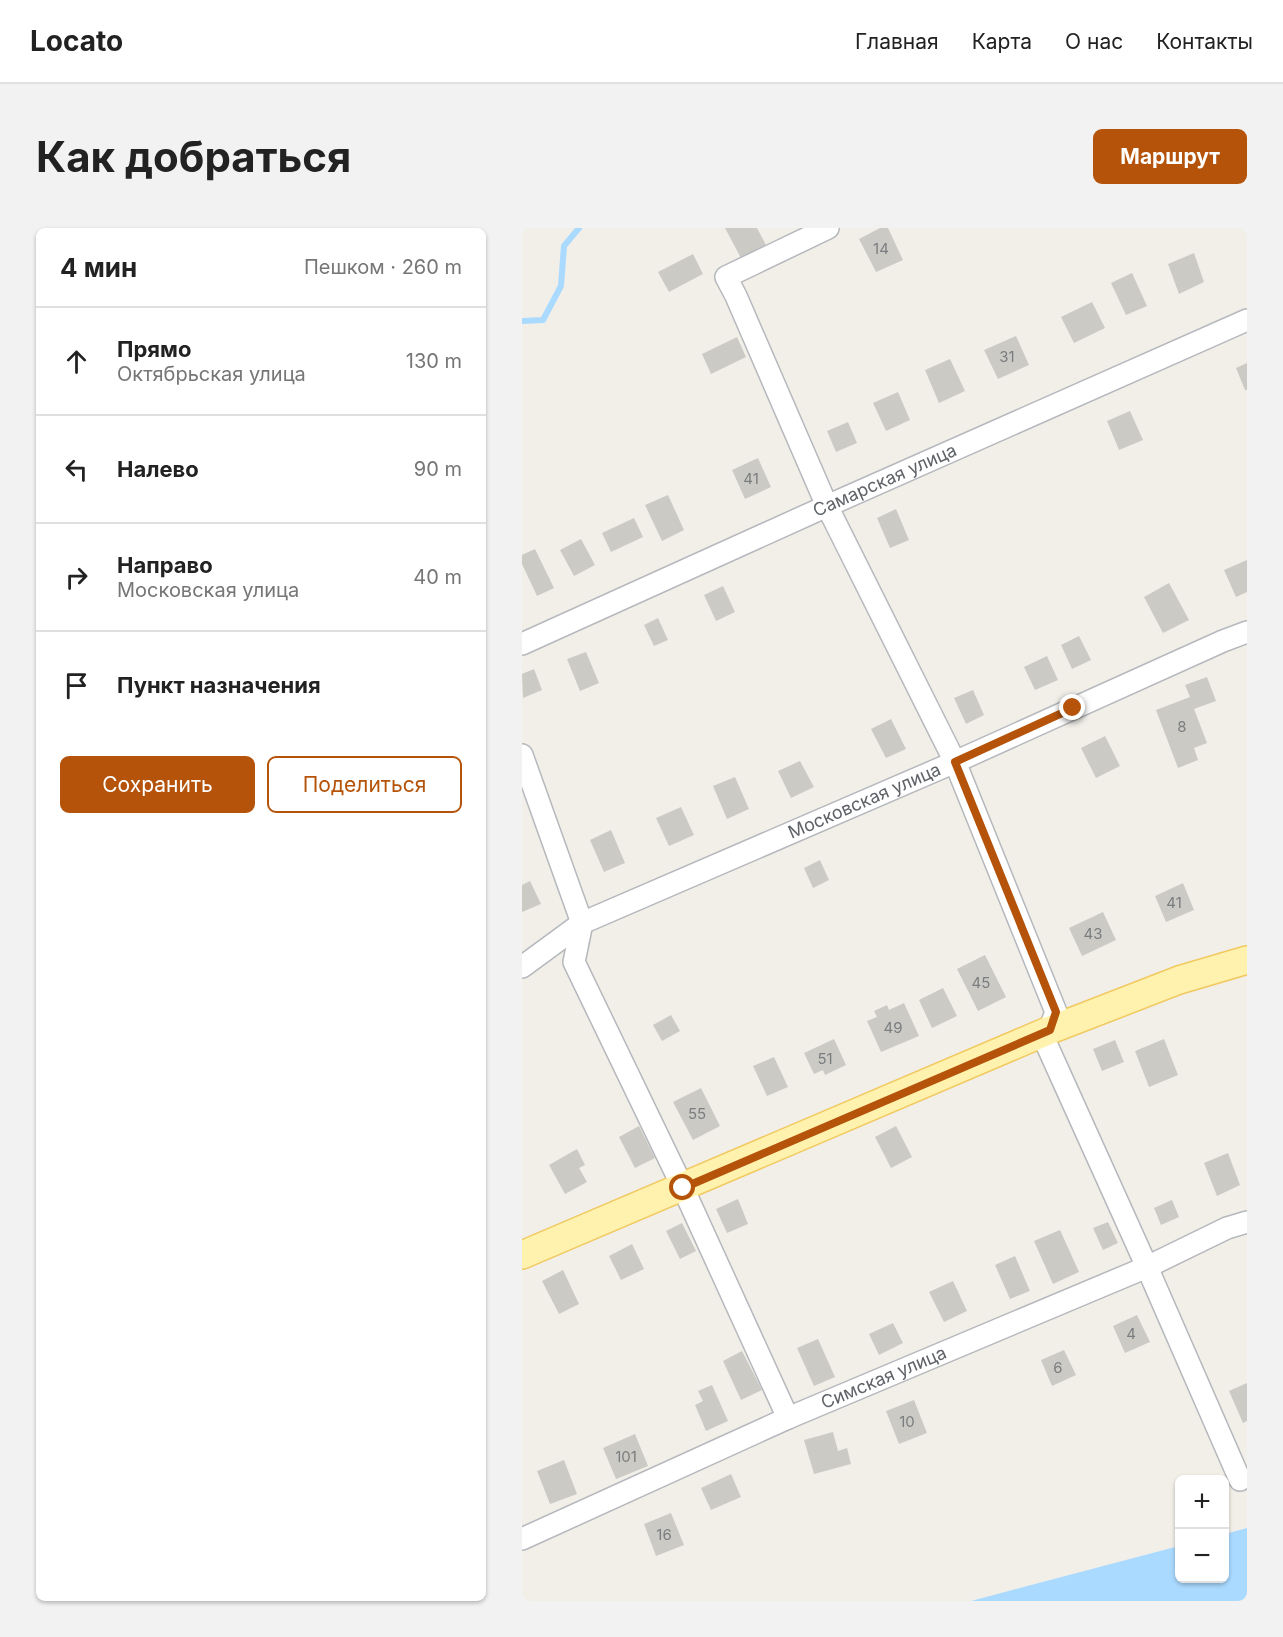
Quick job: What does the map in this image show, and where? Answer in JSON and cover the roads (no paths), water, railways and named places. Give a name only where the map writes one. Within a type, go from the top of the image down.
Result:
[{"type":"main road","points":[[522,1255],[1050,1030],[1179,980],[1247,960]]},
{"type":"street","points":[[828,228],[726,277],[827,506],[955,762],[1056,1012],[1045,1041],[1147,1267],[1237,1481]]},
{"type":"street","name":"Самарская улица","points":[[522,644],[1247,320]]},
{"type":"street","name":"Московская улица","points":[[522,967],[582,923],[955,762],[1223,640],[1247,632]]},
{"type":"street","points":[[522,755],[582,923],[574,962],[683,1188],[788,1418]]},
{"type":"street","name":"Симская улица","points":[[522,1539],[788,1418],[1147,1267],[1227,1228],[1247,1222]]},
{"type":"water","points":[[1247,1528],[1247,1601],[971,1601],[1175,1547],[1175,1583],[1229,1583],[1229,1533]]},
{"type":"waterway","points":[[522,321],[543,320],[561,286],[564,246],[579,228]]}]
